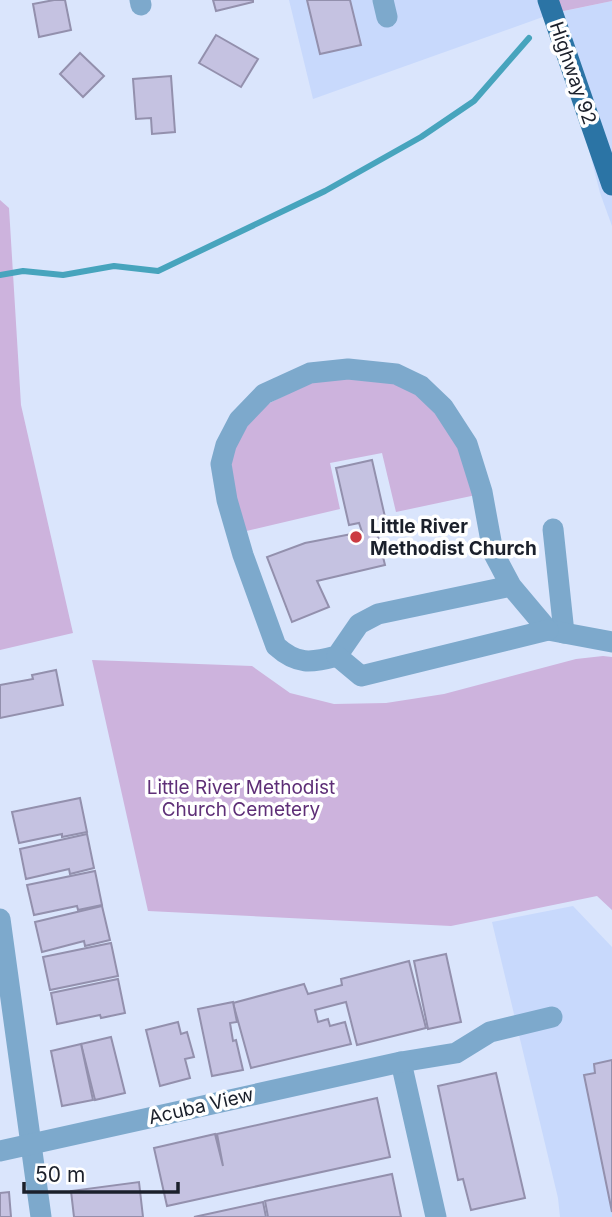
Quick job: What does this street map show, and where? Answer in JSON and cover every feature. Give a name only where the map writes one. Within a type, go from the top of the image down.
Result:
[{"type":"main road","name":"Highway 92","points":[[548,0],[612,185]]},
{"type":"street","points":[[511,586],[378,614],[359,624],[337,656],[311,663],[288,657],[276,646],[243,555],[227,500],[221,464],[226,445],[239,420],[264,394],[310,373],[348,369],[396,374],[421,386],[443,407],[467,444],[482,492],[493,552],[511,586],[556,631]]},
{"type":"street","points":[[553,529],[556,631]]},
{"type":"street","points":[[337,656],[361,676],[556,631],[612,642]]},
{"type":"street","points":[[0,919],[41,1217]]},
{"type":"street","name":"Acuba View","points":[[0,1151],[401,1062],[456,1053],[490,1032],[552,1017]]},
{"type":"street","points":[[401,1062],[436,1217]]},
{"type":"shaded area","points":[[289,0],[552,0],[555,13],[612,1],[612,226],[600,193],[554,13],[313,99]]},
{"type":"shaded area","points":[[573,906],[612,947],[612,1217],[560,1217],[558,1198],[492,922]]},
{"type":"green space","points":[[552,0],[612,0],[612,1],[554,13]]},
{"type":"green space","points":[[0,200],[9,208],[21,405],[73,633],[0,650]]},
{"type":"green space","points":[[319,378],[388,380],[422,393],[450,424],[476,495],[396,512],[382,453],[330,463],[340,509],[242,532],[228,461],[256,410]]},
{"type":"green space","name":"Little River Methodist Church Cemetery","points":[[612,657],[612,910],[597,896],[451,926],[148,911],[92,660],[252,666],[290,693],[334,704],[386,703],[444,694],[576,659]]},
{"type":"building","points":[[65,0],[71,30],[39,37],[33,4]]},
{"type":"building","points":[[213,0],[253,0],[253,2],[216,11]]},
{"type":"building","points":[[307,0],[350,0],[361,45],[320,54]]},
{"type":"building","points":[[216,35],[258,59],[241,87],[199,63]]},
{"type":"building","points":[[80,53],[104,76],[83,97],[60,74]]},
{"type":"building","points":[[171,76],[175,132],[152,134],[151,118],[136,119],[133,79]]},
{"type":"building","name":"Little River Methodist Church","points":[[372,460],[385,517],[374,520],[385,565],[317,581],[329,607],[292,622],[267,557],[305,543],[362,532],[359,523],[349,525],[336,468]]},
{"type":"building","points":[[56,670],[63,705],[0,718],[0,685],[33,679],[32,675]]},
{"type":"building","points":[[80,798],[87,832],[19,843],[12,812]]},
{"type":"building","points":[[87,834],[94,868],[70,874],[69,869],[26,879],[20,849]]},
{"type":"building","points":[[95,871],[102,905],[78,910],[77,906],[34,915],[27,885]]},
{"type":"building","points":[[102,906],[110,940],[85,946],[84,941],[42,952],[35,922]]},
{"type":"building","points":[[111,943],[118,976],[50,990],[43,957]]},
{"type":"building","points":[[446,954],[461,1022],[428,1029],[414,961]]},
{"type":"building","points":[[409,961],[426,1028],[357,1045],[346,1002],[315,1010],[318,1022],[328,1019],[330,1026],[345,1022],[351,1044],[251,1068],[233,1003],[304,984],[308,994],[342,985],[341,979]]},
{"type":"building","points":[[118,979],[125,1013],[57,1024],[51,993]]},
{"type":"building","points":[[233,1002],[237,1022],[230,1023],[243,1070],[212,1076],[198,1009]]},
{"type":"building","points":[[178,1022],[181,1034],[187,1032],[194,1057],[185,1059],[190,1078],[160,1086],[146,1030]]},
{"type":"building","points":[[111,1037],[125,1093],[95,1100],[81,1044]]},
{"type":"building","points":[[81,1044],[93,1100],[62,1106],[51,1051]]},
{"type":"building","points":[[612,1060],[612,1212],[584,1075],[595,1073],[594,1064]]},
{"type":"building","points":[[496,1073],[525,1198],[471,1210],[463,1179],[458,1180],[438,1086]]},
{"type":"building","points":[[377,1098],[390,1157],[167,1206],[154,1148],[215,1134],[223,1166],[217,1134]]},
{"type":"building","points":[[392,1174],[401,1217],[268,1217],[265,1201]]},
{"type":"building","points":[[139,1182],[143,1217],[74,1217],[71,1191]]},
{"type":"building","points":[[9,1192],[11,1217],[0,1217],[0,1193]]},
{"type":"building","points":[[263,1202],[266,1217],[194,1217]]},
{"type":"waterway","points":[[0,275],[23,271],[63,275],[114,266],[158,271],[325,191],[421,137],[474,101],[529,38]]},
{"type":"place","name":"Little River Methodist Church","points":[[356,537]]}]
